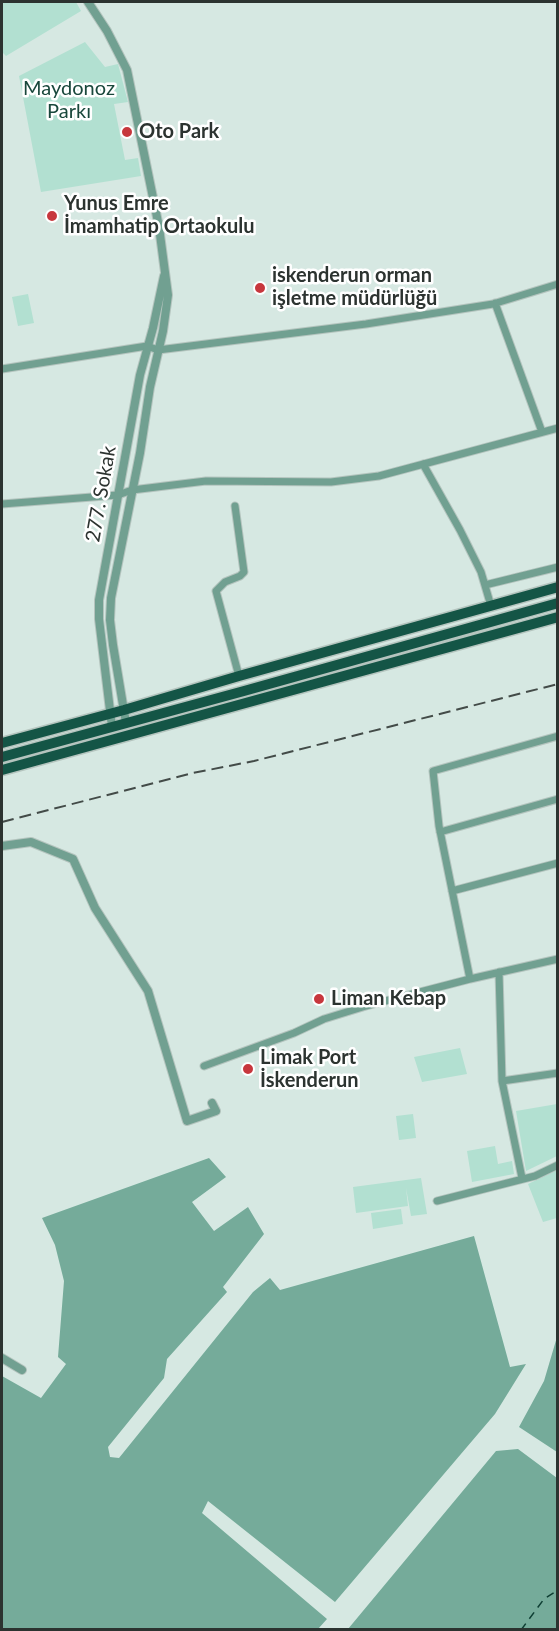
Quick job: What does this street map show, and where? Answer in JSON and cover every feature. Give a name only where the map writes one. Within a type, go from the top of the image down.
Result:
[{"type":"highway","points":[[2,743],[558,587]]},
{"type":"highway","points":[[2,757],[558,603]]},
{"type":"highway","points":[[2,770],[558,616]]},
{"type":"street","name":"277. Sokak","points":[[88,2],[107,31],[127,70],[159,227],[168,295],[111,598],[110,620],[126,723]]},
{"type":"street","name":"277. Sokak","points":[[112,727],[99,619],[99,600],[140,375],[165,270]]},
{"type":"street","points":[[2,369],[147,346],[158,350],[338,328],[495,303],[558,284]]},
{"type":"street","points":[[495,303],[542,432]]},
{"type":"street","points":[[2,504],[118,495],[132,490],[206,481],[331,482],[379,476],[558,428]]},
{"type":"street","points":[[423,464],[481,572],[491,606]]},
{"type":"street","points":[[235,506],[244,572],[225,582],[216,591],[239,676]]},
{"type":"street","points":[[485,585],[558,567]]},
{"type":"street","points":[[470,979],[440,832],[433,771],[558,736]]},
{"type":"street","points":[[440,832],[558,799]]},
{"type":"street","points":[[2,846],[31,842],[74,859],[95,908],[148,991],[187,1121],[216,1111],[212,1103]]},
{"type":"street","points":[[453,891],[558,862]]},
{"type":"street","points":[[204,1066],[324,1019],[359,1008],[558,958]]},
{"type":"street","points":[[499,972],[502,1081],[522,1178]]},
{"type":"street","points":[[502,1081],[558,1073]]},
{"type":"street","points":[[437,1201],[535,1176],[558,1165]]},
{"type":"street","points":[[2,1358],[22,1370]]},
{"type":"green space","points":[[2,2],[76,2],[81,11],[6,56],[2,52]]},
{"type":"green space","name":"Maydonoz Parkı","points":[[85,42],[105,67],[118,64],[128,102],[114,104],[125,160],[138,158],[141,176],[41,192],[19,76]]},
{"type":"green space","points":[[28,294],[34,323],[18,326],[12,297]]},
{"type":"green space","points":[[460,1048],[467,1074],[422,1082],[414,1057]]},
{"type":"green space","points":[[557,1104],[557,1156],[526,1171],[516,1111]]},
{"type":"green space","points":[[413,1114],[416,1138],[399,1140],[396,1116]]},
{"type":"green space","points":[[495,1146],[498,1164],[512,1161],[514,1174],[472,1182],[467,1151]]},
{"type":"green space","points":[[557,1170],[557,1218],[543,1222],[528,1184]]},
{"type":"green space","points":[[421,1178],[427,1214],[411,1216],[406,1188],[408,1206],[356,1213],[353,1187]]},
{"type":"green space","points":[[401,1209],[403,1224],[373,1229],[371,1213]]},
{"type":"shaded area","points":[[209,1158],[226,1177],[192,1202],[214,1231],[248,1207],[264,1234],[223,1287],[227,1292],[167,1359],[164,1378],[108,1447],[110,1457],[119,1458],[253,1292],[270,1278],[280,1290],[474,1236],[510,1367],[526,1364],[495,1414],[335,1602],[208,1501],[202,1513],[327,1619],[318,1629],[2,1629],[2,1376],[41,1398],[66,1364],[58,1357],[64,1281],[55,1245],[42,1218]]},
{"type":"shaded area","points":[[557,1337],[558,1452],[519,1427],[544,1381]]},
{"type":"shaded area","points":[[518,1449],[557,1478],[557,1629],[348,1629],[496,1451]]},
{"type":"ferry route","points":[[521,1630],[544,1599],[558,1590]]},
{"type":"railway","points":[[2,822],[558,684]]},
{"type":"place","name":"Oto Park","points":[[127,132]]},
{"type":"place","name":"Yunus Emre İmamhatip Ortaokulu","points":[[52,216]]},
{"type":"place","name":"iskenderun orman işletme müdürlüğü","points":[[260,288]]},
{"type":"place","name":"Liman Kebap","points":[[319,999]]},
{"type":"place","name":"Limak Port İskenderun","points":[[248,1069]]}]
